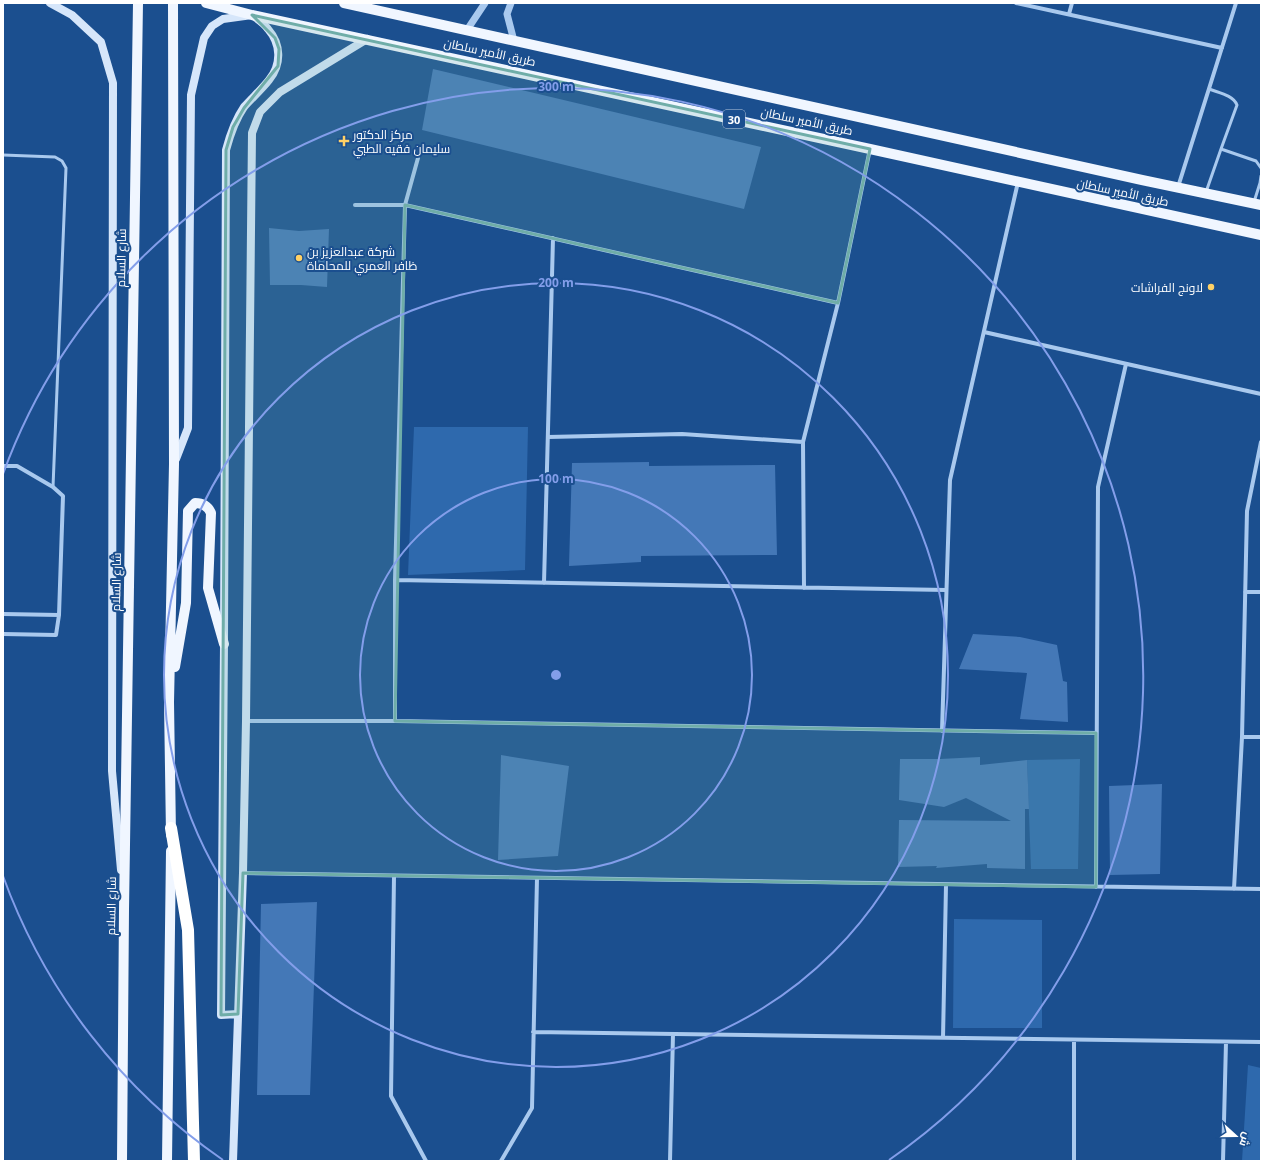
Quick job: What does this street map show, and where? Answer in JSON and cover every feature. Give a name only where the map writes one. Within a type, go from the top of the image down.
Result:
[{"type":"highway","points":[[172,828],[188,930],[194,1161]]},
{"type":"main road","points":[[50,3],[72,15],[101,42],[113,83],[112,771],[124,910]]},
{"type":"main road","name":"شارع السلام","points":[[122,1161],[124,910],[138,3]]},
{"type":"main road","points":[[166,1161],[172,828],[169,702],[174,464],[173,3]]},
{"type":"main road","name":"طريق الأمير سلطان","points":[[206,3],[1261,235]]},
{"type":"main road","name":"طريق الأمير سلطان","points":[[344,3],[1257,204]]},
{"type":"main road","points":[[376,3],[433,23]]},
{"type":"main road","points":[[174,464],[188,428],[191,95],[204,38],[212,26],[223,19],[252,14],[267,27],[275,38],[278,49],[278,66],[270,79],[244,108],[233,127],[226,150],[221,1015],[238,1014]]},
{"type":"main road","points":[[233,1161],[243,873],[246,721],[252,133],[260,112],[280,92],[367,39]]},
{"type":"main road","points":[[169,702],[186,603],[188,511],[195,503],[201,503],[209,508],[211,513],[208,588],[224,644]]},
{"type":"street","points":[[467,30],[485,3]]},
{"type":"street","points":[[511,3],[507,14],[514,41]]},
{"type":"street","points":[[1016,3],[1222,48]]},
{"type":"street","points":[[1069,14],[1072,3]]},
{"type":"street","points":[[1178,187],[1236,3]]},
{"type":"street","points":[[804,588],[803,442],[838,303],[870,149]]},
{"type":"street","points":[[395,721],[396,580],[405,205],[418,158]]},
{"type":"street","points":[[942,731],[950,480],[1018,182]]},
{"type":"street","points":[[355,205],[405,205],[838,303]]},
{"type":"street","points":[[544,583],[553,238]]},
{"type":"street","points":[[984,332],[1261,394]]},
{"type":"street","points":[[1096,887],[1098,487],[1126,364]]},
{"type":"street","points":[[548,437],[682,434],[803,442]]},
{"type":"street","points":[[1234,889],[1242,737],[1247,511],[1261,442]]},
{"type":"street","points":[[3,466],[17,466],[53,487],[63,496],[59,615],[56,635],[3,634]]},
{"type":"street","points":[[396,580],[946,590]]},
{"type":"street","points":[[1245,592],[1261,592]]},
{"type":"street","points":[[3,614],[59,615]]},
{"type":"street","points":[[246,721],[395,721],[1096,733]]},
{"type":"street","points":[[1242,737],[1261,737]]},
{"type":"street","points":[[243,873],[1261,889]]},
{"type":"street","points":[[394,876],[391,1096],[426,1161]]},
{"type":"street","points":[[501,1161],[532,1108],[537,878]]},
{"type":"street","points":[[943,1038],[946,885]]},
{"type":"street","points":[[533,1032],[1261,1042]]},
{"type":"street","points":[[670,1161],[673,1034]]},
{"type":"street","points":[[1074,1040],[1074,1161]]},
{"type":"street","points":[[1222,1161],[1226,1042]]},
{"type":"lane","points":[[1206,193],[1237,106],[1232,98],[1209,89]]},
{"type":"lane","points":[[1221,149],[1256,161],[1261,168]]},
{"type":"lane","points":[[3,155],[55,157],[62,161],[66,168],[53,487]]},
{"type":"lane","points":[[1257,204],[1261,176]]},
{"type":"highlighted area","points":[[252,15],[870,149],[838,303],[405,205],[395,721],[1096,733],[1096,887],[243,873],[238,1014],[221,1015],[226,150],[233,127],[244,108],[278,66],[279,49],[275,38]]},
{"type":"shaded area","points":[[414,427],[528,427],[525,570],[408,575]]},
{"type":"shaded area","points":[[1080,759],[1078,869],[1031,869],[1027,760]]},
{"type":"shaded area","points":[[954,919],[1042,920],[1042,1028],[953,1028]]},
{"type":"shaded area","points":[[1248,1065],[1261,1068],[1261,1161],[1242,1161]]},
{"type":"building","points":[[433,69],[761,147],[744,209],[422,130]]},
{"type":"building","name":"شركة عبدالعزيز بن ظافر العمري للمحاماة","points":[[269,228],[299,231],[329,229],[327,287],[270,285]]},
{"type":"building","points":[[649,462],[649,466],[775,465],[777,555],[641,556],[641,562],[569,566],[572,463]]},
{"type":"building","points":[[973,634],[1020,637],[1057,645],[1063,681],[1067,682],[1068,722],[1020,719],[1027,673],[959,669]]},
{"type":"building","points":[[501,755],[569,766],[558,856],[498,860]]},
{"type":"building","points":[[980,757],[980,765],[1027,760],[1029,809],[1025,809],[1025,869],[987,868],[987,864],[936,868],[937,866],[898,867],[899,820],[1011,821],[966,798],[944,807],[899,800],[900,759]]},
{"type":"building","points":[[1162,784],[1160,874],[1110,875],[1109,786]]},
{"type":"building","points":[[317,902],[310,1095],[257,1095],[261,904]]},
{"type":"place","name":"مركز الدكتور سليمان فقيه الطبي","points":[[344,141]]},
{"type":"place","name":"شركة عبدالعزيز بن ظافر العمري للمحاماة","points":[[299,258]]},
{"type":"place","name":"لاونج الفراشات","points":[[1211,287]]}]
